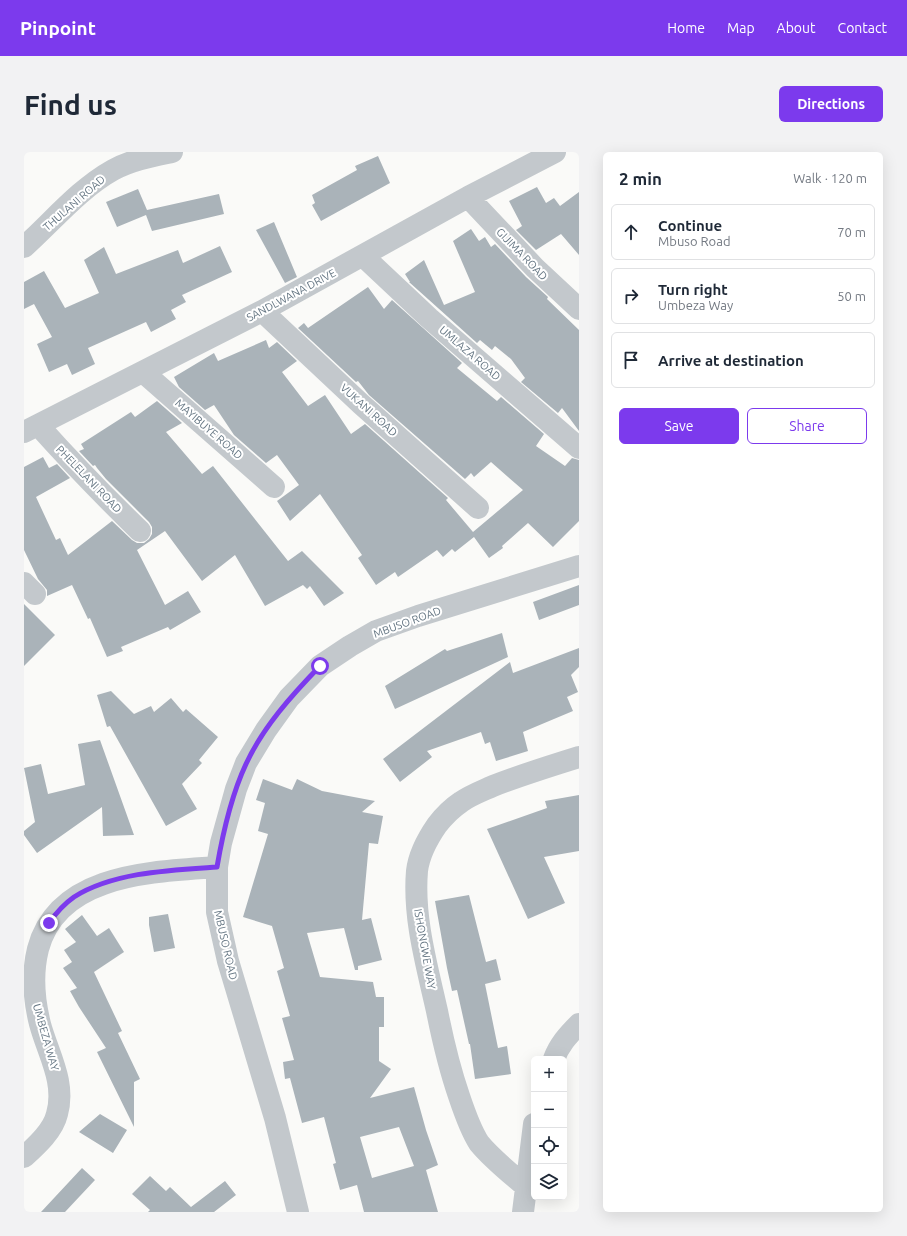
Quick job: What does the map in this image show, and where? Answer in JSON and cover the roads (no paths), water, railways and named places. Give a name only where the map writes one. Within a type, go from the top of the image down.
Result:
[{"type":"street","name":"THULANI ROAD","points":[[24,247],[95,182],[114,170],[134,161],[172,152]]},
{"type":"street","name":"SANDLWANA DRIVE","points":[[31,429],[262,311],[468,197],[554,152]]},
{"type":"street","name":"GIJIMA ROAD","points":[[468,197],[534,268],[579,309]]},
{"type":"street","name":"UMLAZA ROAD","points":[[363,256],[429,318],[579,448]]},
{"type":"street","name":"VUKANI ROAD","points":[[262,311],[367,409],[478,508]]},
{"type":"street","name":"MAYIBUYE ROAD","points":[[144,372],[274,487]]},
{"type":"street","name":"PHELELANI ROAD","points":[[31,429],[80,472],[140,531]]},
{"type":"street","name":"MBUSO ROAD","points":[[298,1212],[276,1118],[228,961],[217,912],[217,867],[227,818],[246,763],[266,730],[289,698],[320,666],[350,646],[376,631],[418,616],[579,566]]},
{"type":"street","name":"ISHONGWE WAY","points":[[525,1186],[493,1158],[480,1143],[462,1107],[448,1062],[422,947],[417,904],[417,870],[421,855],[428,839],[446,816],[461,801],[476,793],[509,780],[579,757]]},
{"type":"street","name":"UMBEZA WAY","points":[[24,1157],[50,1129],[57,1116],[60,1100],[56,1072],[40,1024],[35,997],[34,973],[37,955],[41,939],[49,923],[60,909],[73,898],[85,891],[108,882],[170,870],[217,867]]},
{"type":"street","points":[[555,1056],[568,1035],[579,1024]]},
{"type":"street","points":[[523,1212],[525,1186],[533,1128]]}]
